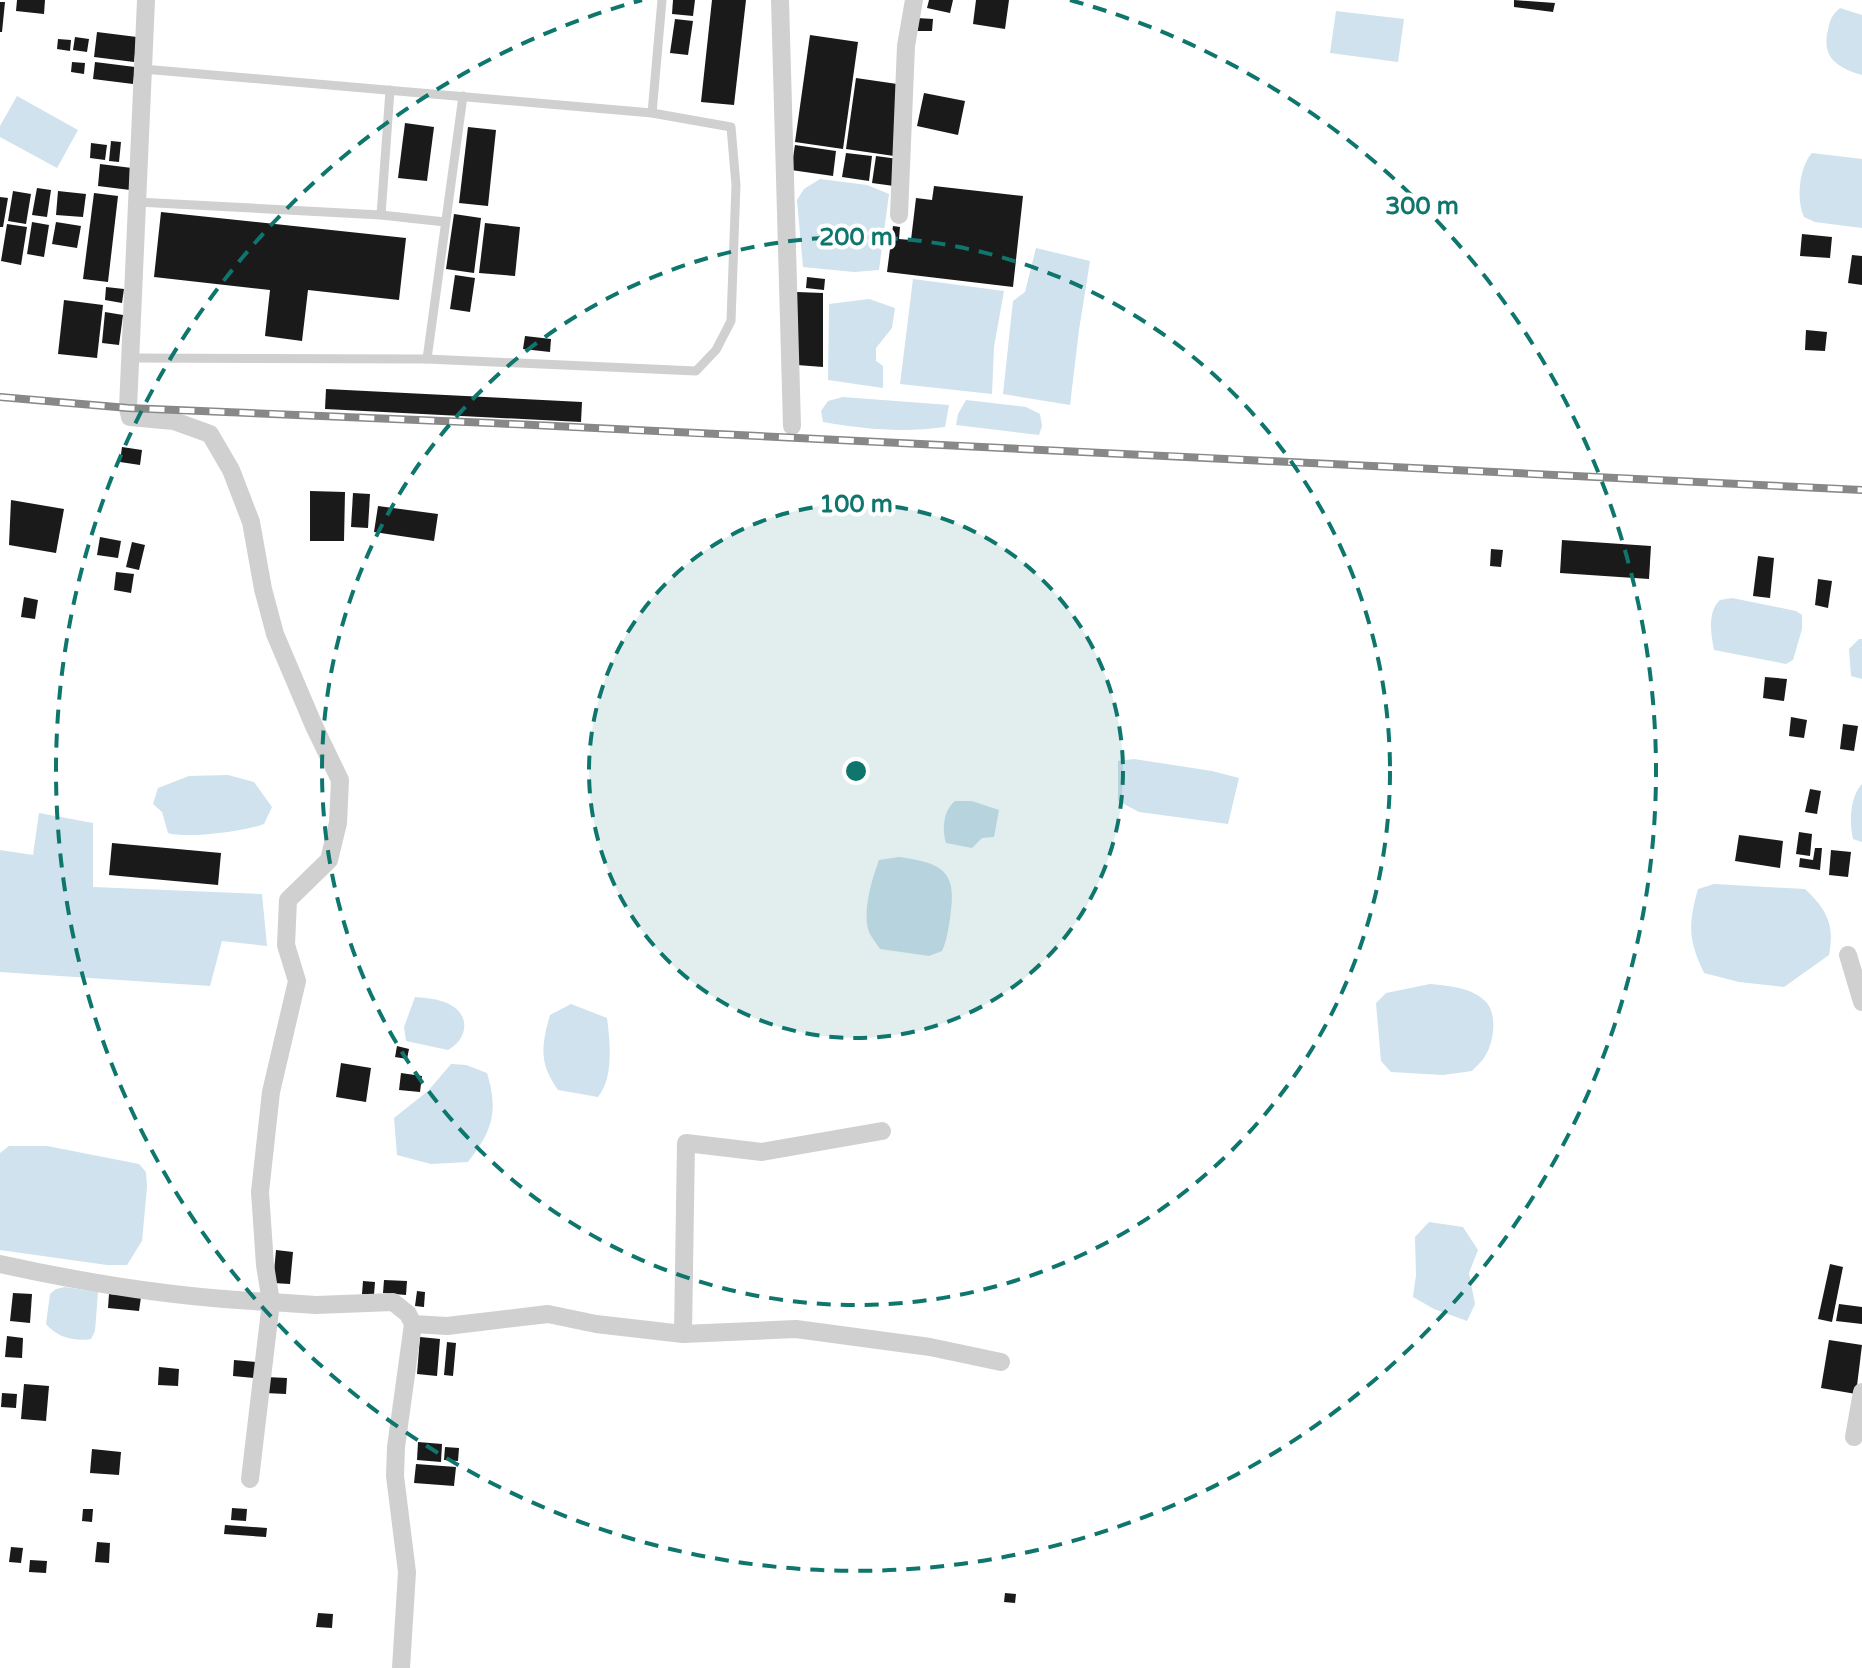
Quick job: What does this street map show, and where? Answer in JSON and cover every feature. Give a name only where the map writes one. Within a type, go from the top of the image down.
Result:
[{"type":"street","points":[[146,0],[130,417],[174,421],[210,434],[231,470],[251,522],[275,634],[340,780],[338,823],[329,860],[288,900],[286,945],[297,981],[271,1092],[260,1192],[271,1302],[250,1479]]},
{"type":"street","points":[[780,0],[792,426]]},
{"type":"street","points":[[899,215],[906,46],[914,0]]},
{"type":"street","points":[[1848,955],[1862,1002]]},
{"type":"street","points":[[683,1334],[686,1143],[762,1152],[882,1131]]},
{"type":"street","points":[[0,1264],[128,1289],[206,1299],[316,1305],[393,1302],[408,1314],[413,1324],[396,1447],[395,1476],[407,1572],[401,1668]]},
{"type":"street","points":[[413,1324],[447,1326],[548,1314],[596,1324],[683,1334],[796,1329],[930,1347],[1001,1362]]},
{"type":"street","points":[[1854,1437],[1862,1392]]},
{"type":"lane","points":[[652,113],[662,0]]},
{"type":"lane","points":[[131,358],[427,359],[696,371],[716,350],[731,321],[736,185],[731,127],[652,113],[143,69]]},
{"type":"lane","points":[[381,215],[390,90]]},
{"type":"lane","points":[[427,359],[463,96]]},
{"type":"lane","points":[[137,202],[381,215],[445,222]]},
{"type":"water","points":[[1840,8],[1862,15],[1862,75],[1839,65],[1829,55],[1826,40],[1833,15]]},
{"type":"water","points":[[1336,11],[1404,19],[1398,62],[1330,53]]},
{"type":"water","points":[[17,96],[78,130],[57,168],[0,137],[0,126]]},
{"type":"water","points":[[1812,153],[1862,159],[1862,228],[1815,222],[1804,217],[1800,184],[1804,167]]},
{"type":"water","points":[[820,179],[867,185],[889,194],[879,270],[854,272],[803,267],[797,200],[804,189]]},
{"type":"water","points":[[1036,248],[1090,261],[1070,405],[1003,394],[1013,301],[1025,292]]},
{"type":"water","points":[[913,279],[1004,291],[994,347],[992,394],[900,384]]},
{"type":"water","points":[[869,299],[895,308],[892,328],[876,348],[876,361],[883,366],[883,388],[828,380],[829,304]]},
{"type":"water","points":[[843,397],[949,405],[945,427],[884,429],[823,422],[821,411],[828,401]]},
{"type":"water","points":[[966,400],[1026,407],[1040,414],[1042,426],[1039,435],[956,425]]},
{"type":"water","points":[[1732,598],[1796,611],[1802,615],[1802,629],[1793,660],[1786,664],[1714,650],[1713,611],[1720,600]]},
{"type":"water","points":[[1862,639],[1862,679],[1851,676],[1849,649]]},
{"type":"water","points":[[1134,759],[1239,778],[1228,824],[1139,812],[1118,801],[1118,761]]},
{"type":"water","points":[[228,775],[254,782],[272,807],[264,824],[216,833],[168,833],[162,812],[153,804],[158,788],[189,776]]},
{"type":"water","points":[[1862,784],[1862,842],[1853,839],[1851,817],[1855,796]]},
{"type":"water","points":[[955,801],[972,801],[999,810],[994,837],[982,838],[972,848],[946,843],[944,820]]},
{"type":"water","points":[[39,813],[93,823],[93,887],[262,894],[267,946],[222,941],[210,986],[0,972],[0,850],[33,855]]},
{"type":"water","points":[[899,857],[937,867],[949,880],[952,903],[946,939],[942,951],[929,956],[880,949],[869,932],[867,905],[879,860]]},
{"type":"water","points":[[1714,884],[1805,889],[1818,903],[1830,926],[1829,955],[1784,987],[1739,982],[1704,973],[1692,941],[1692,913],[1698,889]]},
{"type":"water","points":[[1430,984],[1466,990],[1479,996],[1489,1006],[1493,1020],[1491,1044],[1472,1071],[1443,1075],[1391,1072],[1381,1061],[1376,1003],[1386,993]]},
{"type":"water","points":[[415,997],[445,1002],[461,1014],[463,1034],[455,1045],[448,1050],[406,1041],[404,1027]]},
{"type":"water","points":[[571,1004],[607,1018],[609,1070],[598,1097],[558,1090],[547,1071],[544,1046],[550,1015]]},
{"type":"water","points":[[451,1064],[466,1065],[487,1073],[493,1111],[483,1141],[468,1162],[431,1164],[397,1155],[394,1118],[428,1091]]},
{"type":"water","points":[[9,1146],[47,1146],[139,1164],[146,1172],[147,1187],[142,1241],[127,1265],[0,1250],[0,1153]]},
{"type":"water","points":[[1429,1222],[1463,1227],[1478,1250],[1469,1273],[1475,1304],[1467,1321],[1434,1309],[1413,1297],[1415,1237]]},
{"type":"water","points":[[65,1287],[98,1292],[95,1331],[91,1339],[66,1338],[46,1324],[50,1294]]},
{"type":"building","points":[[17,0],[45,0],[44,14],[16,11]]},
{"type":"building","points":[[673,0],[695,0],[693,16],[672,14]]},
{"type":"building","points":[[712,0],[746,0],[734,105],[701,102]]},
{"type":"building","points":[[929,0],[953,0],[950,13],[927,8]]},
{"type":"building","points":[[976,0],[1009,0],[1005,29],[973,24]]},
{"type":"building","points":[[1514,0],[1555,3],[1553,12],[1514,7]]},
{"type":"building","points":[[0,2],[5,2],[2,32],[0,32]]},
{"type":"building","points":[[917,18],[933,19],[932,31],[917,31]]},
{"type":"building","points":[[675,19],[693,21],[688,55],[670,53]]},
{"type":"building","points":[[97,32],[137,37],[134,62],[94,57]]},
{"type":"building","points":[[810,35],[858,42],[843,149],[795,142]]},
{"type":"building","points":[[75,37],[89,39],[87,52],[73,50]]},
{"type":"building","points":[[58,39],[71,40],[70,51],[57,49]]},
{"type":"building","points":[[72,62],[85,63],[84,74],[71,72]]},
{"type":"building","points":[[95,62],[135,67],[133,84],[93,79]]},
{"type":"building","points":[[856,78],[904,85],[894,156],[846,149]]},
{"type":"building","points":[[924,93],[965,101],[958,135],[917,126]]},
{"type":"building","points":[[405,123],[434,127],[427,181],[398,178]]},
{"type":"building","points":[[468,127],[496,130],[488,206],[459,203]]},
{"type":"building","points":[[111,141],[121,142],[119,162],[109,161]]},
{"type":"building","points":[[91,143],[107,145],[105,160],[90,158]]},
{"type":"building","points":[[795,145],[836,151],[833,176],[791,170]]},
{"type":"building","points":[[846,153],[872,156],[869,181],[842,177]]},
{"type":"building","points":[[876,156],[898,159],[894,186],[872,183]]},
{"type":"building","points":[[100,164],[132,168],[130,190],[98,186]]},
{"type":"building","points":[[934,186],[1023,196],[1013,287],[887,272],[893,226],[900,227],[899,239],[911,240],[916,198],[932,200]]},
{"type":"building","points":[[37,188],[51,190],[47,217],[32,215]]},
{"type":"building","points":[[13,191],[31,194],[26,224],[8,221]]},
{"type":"building","points":[[58,191],[86,194],[83,217],[56,215]]},
{"type":"building","points":[[94,193],[118,196],[108,282],[83,279]]},
{"type":"building","points":[[0,197],[8,198],[3,227],[0,227]]},
{"type":"building","points":[[161,212],[406,238],[399,300],[308,290],[302,341],[265,336],[270,290],[154,277]]},
{"type":"building","points":[[454,214],[481,218],[474,273],[446,269]]},
{"type":"building","points":[[32,222],[49,225],[44,257],[27,254]]},
{"type":"building","points":[[56,222],[81,226],[77,248],[52,244]]},
{"type":"building","points":[[485,223],[520,227],[515,276],[479,273]]},
{"type":"building","points":[[7,224],[27,227],[21,265],[1,261]]},
{"type":"building","points":[[1802,234],[1832,237],[1830,258],[1800,256]]},
{"type":"building","points":[[1852,255],[1862,256],[1862,285],[1848,283]]},
{"type":"building","points":[[455,275],[475,278],[470,312],[450,309]]},
{"type":"building","points":[[807,277],[825,279],[824,290],[806,288]]},
{"type":"building","points":[[106,287],[124,289],[122,303],[105,300]]},
{"type":"building","points":[[797,292],[823,293],[823,367],[797,365]]},
{"type":"building","points":[[64,300],[103,305],[97,358],[58,354]]},
{"type":"building","points":[[105,312],[123,315],[119,345],[102,343]]},
{"type":"building","points":[[1806,330],[1827,332],[1825,351],[1805,350]]},
{"type":"building","points":[[525,336],[551,339],[550,352],[523,349]]},
{"type":"building","points":[[326,389],[582,402],[581,422],[325,409]]},
{"type":"building","points":[[122,447],[142,450],[140,465],[120,462]]},
{"type":"building","points":[[310,491],[345,492],[344,541],[310,541]]},
{"type":"building","points":[[353,493],[370,494],[368,528],[351,527]]},
{"type":"building","points":[[11,500],[64,509],[56,553],[9,545]]},
{"type":"building","points":[[378,506],[438,514],[434,541],[374,532]]},
{"type":"building","points":[[100,537],[121,541],[118,558],[97,555]]},
{"type":"building","points":[[1562,540],[1651,546],[1649,579],[1560,573]]},
{"type":"building","points":[[132,542],[145,545],[139,570],[126,567]]},
{"type":"building","points":[[1491,549],[1503,550],[1501,567],[1490,566]]},
{"type":"building","points":[[1758,556],[1774,558],[1770,598],[1753,596]]},
{"type":"building","points":[[116,572],[134,574],[131,593],[114,590]]},
{"type":"building","points":[[1818,579],[1832,581],[1828,608],[1815,605]]},
{"type":"building","points":[[24,597],[38,600],[35,619],[21,617]]},
{"type":"building","points":[[1765,677],[1787,679],[1784,701],[1763,698]]},
{"type":"building","points":[[1791,717],[1807,720],[1804,738],[1789,736]]},
{"type":"building","points":[[1843,724],[1858,726],[1854,751],[1840,749]]},
{"type":"building","points":[[1810,789],[1821,791],[1817,814],[1805,812]]},
{"type":"building","points":[[1799,832],[1812,834],[1810,856],[1796,854]]},
{"type":"building","points":[[1739,835],[1783,841],[1780,868],[1735,861]]},
{"type":"building","points":[[112,843],[221,853],[218,885],[109,875]]},
{"type":"building","points":[[1815,848],[1822,848],[1820,870],[1799,867],[1800,858],[1813,860]]},
{"type":"building","points":[[1831,850],[1851,852],[1848,877],[1829,875]]},
{"type":"building","points":[[397,1046],[409,1049],[407,1059],[395,1057]]},
{"type":"building","points":[[341,1063],[371,1068],[366,1102],[336,1097]]},
{"type":"building","points":[[401,1073],[422,1076],[420,1092],[399,1090]]},
{"type":"building","points":[[276,1250],[293,1252],[290,1284],[273,1283]]},
{"type":"building","points":[[1830,1264],[1843,1267],[1832,1322],[1818,1319]]},
{"type":"building","points":[[384,1280],[407,1281],[406,1295],[383,1293]]},
{"type":"building","points":[[363,1281],[375,1282],[374,1295],[362,1294]]},
{"type":"building","points":[[417,1291],[425,1292],[424,1307],[415,1306]]},
{"type":"building","points":[[13,1293],[32,1294],[30,1323],[10,1321]]},
{"type":"building","points":[[109,1294],[141,1297],[139,1311],[108,1308]]},
{"type":"building","points":[[1839,1304],[1862,1307],[1862,1324],[1836,1321]]},
{"type":"building","points":[[7,1336],[23,1338],[22,1358],[5,1357]]},
{"type":"building","points":[[420,1337],[440,1339],[437,1376],[417,1374]]},
{"type":"building","points":[[1829,1340],[1862,1345],[1856,1394],[1821,1388]]},
{"type":"building","points":[[447,1342],[456,1343],[453,1376],[444,1375]]},
{"type":"building","points":[[234,1360],[256,1362],[254,1378],[233,1376]]},
{"type":"building","points":[[159,1367],[179,1369],[178,1386],[158,1385]]},
{"type":"building","points":[[266,1377],[287,1378],[286,1394],[265,1393]]},
{"type":"building","points":[[24,1384],[49,1386],[46,1421],[21,1419]]},
{"type":"building","points":[[2,1393],[17,1394],[16,1408],[1,1407]]},
{"type":"building","points":[[418,1442],[442,1444],[441,1462],[417,1460]]},
{"type":"building","points":[[445,1447],[459,1448],[458,1461],[444,1460]]},
{"type":"building","points":[[92,1449],[121,1452],[119,1475],[90,1473]]},
{"type":"building","points":[[416,1464],[456,1467],[454,1486],[414,1483]]},
{"type":"building","points":[[232,1508],[247,1509],[246,1521],[231,1520]]},
{"type":"building","points":[[83,1509],[93,1509],[92,1522],[82,1521]]},
{"type":"building","points":[[225,1525],[267,1528],[266,1537],[224,1534]]},
{"type":"building","points":[[97,1542],[110,1543],[109,1563],[95,1562]]},
{"type":"building","points":[[11,1547],[23,1548],[21,1563],[9,1562]]},
{"type":"building","points":[[30,1560],[47,1561],[46,1573],[29,1572]]},
{"type":"building","points":[[1005,1593],[1016,1594],[1015,1603],[1004,1602]]},
{"type":"building","points":[[318,1613],[333,1614],[332,1628],[316,1627]]},
{"type":"railway","points":[[0,397],[128,408],[1862,490]]}]
